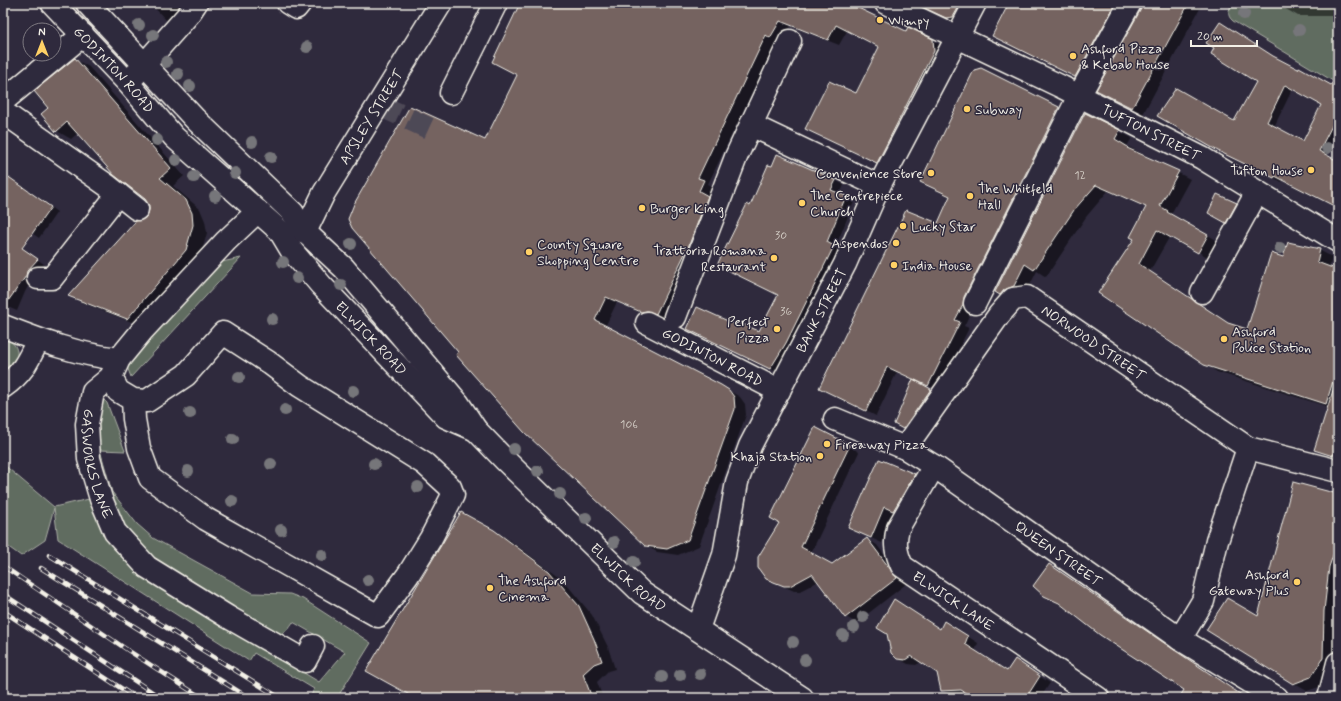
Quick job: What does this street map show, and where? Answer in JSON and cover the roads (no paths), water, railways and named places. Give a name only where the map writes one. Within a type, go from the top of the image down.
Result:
[{"type":"street","name":"GODINTON ROAD","points":[[52,3],[129,84],[174,137]]},
{"type":"street","name":"GODINTON ROAD","points":[[86,3],[195,118]]},
{"type":"street","points":[[129,84],[144,64],[188,15],[196,3]]},
{"type":"street","points":[[288,3],[296,8],[300,3]]},
{"type":"street","name":"APSLEY STREET","points":[[305,232],[324,193],[441,3]]},
{"type":"street","points":[[451,93],[496,3]]},
{"type":"street","name":"TUFTON STREET","points":[[886,3],[1079,96],[1202,158],[1338,241]]},
{"type":"street","name":"BANK STREET","points":[[698,629],[724,555],[737,482],[750,446],[845,264],[879,186],[975,3]]},
{"type":"street","points":[[975,303],[1079,96],[1130,3]]},
{"type":"street","points":[[3,101],[83,35]]},
{"type":"street","points":[[675,317],[736,157],[790,41]]},
{"type":"street","points":[[3,112],[137,209]]},
{"type":"street","name":"ELWICK ROAD","points":[[195,118],[293,213],[305,232],[344,268],[458,403],[476,430],[642,593],[802,698]]},
{"type":"street","points":[[751,125],[879,186]]},
{"type":"street","name":"ELWICK ROAD","points":[[174,137],[280,231],[292,251],[321,285],[446,416],[476,430]]},
{"type":"street","points":[[1202,292],[1257,192]]},
{"type":"street","points":[[38,278],[52,278],[118,194]]},
{"type":"street","name":"GASWORKS LANE","points":[[258,210],[226,241],[142,331],[115,368],[93,392],[87,424],[89,459],[101,499],[115,532],[147,567],[228,617],[305,661],[313,646]]},
{"type":"street","points":[[280,231],[305,232]]},
{"type":"street","name":"NORWOOD STREET","points":[[905,448],[999,315],[1013,299],[1027,297],[1248,448],[1338,471]]},
{"type":"street","name":"GODINTON ROAD","points":[[647,323],[779,391]]},
{"type":"street","points":[[3,326],[38,340],[98,357],[115,368],[118,391],[133,400],[147,401],[186,375],[223,333],[268,362],[300,386],[425,464],[450,487],[453,495],[431,538],[408,575],[378,616],[206,519],[150,478],[139,448],[134,419],[133,400]]},
{"type":"street","points":[[3,387],[16,378],[24,368],[38,340]]},
{"type":"street","name":"QUEEN STREET","points":[[835,419],[905,448],[934,466],[1180,639],[1277,698]]},
{"type":"street","points":[[1180,639],[1203,601],[1217,541],[1248,448]]},
{"type":"street","name":"ELWICK LANE","points":[[934,466],[898,528],[895,539],[896,554],[902,566],[1098,698]]},
{"type":"street","points":[[1329,698],[1338,664]]},
{"type":"tunnel","points":[[379,105],[437,132]]},
{"type":"railway","points":[[49,555],[280,698]]},
{"type":"railway","points":[[3,566],[202,698]]},
{"type":"railway","points":[[41,568],[249,698]]},
{"type":"railway","points":[[3,594],[161,698]]},
{"type":"railway","points":[[3,611],[136,698]]},
{"type":"place","name":"Wimpy","points":[[880,20]]},
{"type":"place","name":"Ashford Pizza & Kebab House","points":[[1073,56]]},
{"type":"place","name":"Subway","points":[[967,109]]},
{"type":"place","name":"Tufton House","points":[[1311,170]]},
{"type":"place","name":"Convenience Store","points":[[931,173]]},
{"type":"place","name":"The Whitfeld Hall","points":[[970,196]]},
{"type":"place","name":"The Centrepiece Church","points":[[802,203]]},
{"type":"place","name":"Burger King","points":[[642,208]]},
{"type":"place","name":"Lucky Star","points":[[903,226]]},
{"type":"place","name":"Aspendos","points":[[896,243]]},
{"type":"place","name":"County Square Shopping Centre","points":[[529,252]]},
{"type":"place","name":"Trattoria Romana Restaurant","points":[[774,258]]},
{"type":"place","name":"India House","points":[[894,265]]},
{"type":"place","name":"Perfect Pizza","points":[[777,329]]},
{"type":"place","name":"Ashford Police Station","points":[[1224,339]]},
{"type":"place","name":"Fireaway Pizza","points":[[827,444]]},
{"type":"place","name":"Khaja Station","points":[[820,456]]},
{"type":"place","name":"Ashford Gateway Plus","points":[[1297,582]]},
{"type":"place","name":"The Ashford Cinema","points":[[490,588]]}]
